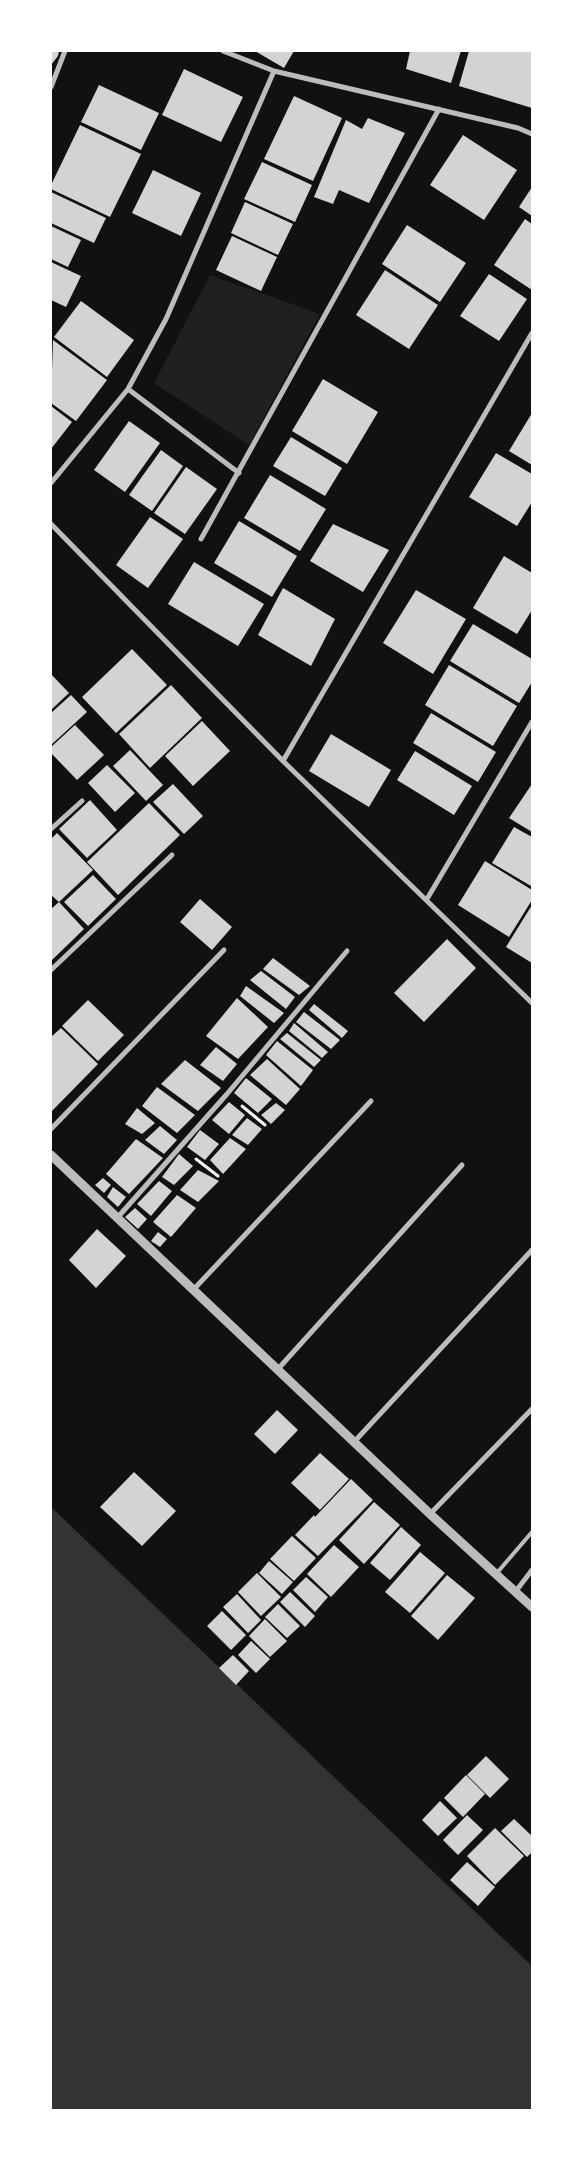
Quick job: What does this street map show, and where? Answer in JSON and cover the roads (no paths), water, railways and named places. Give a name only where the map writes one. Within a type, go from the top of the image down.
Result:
[{"type":"street","points":[[51,87],[65,51]]},
{"type":"street","points":[[223,51],[274,71],[518,128],[532,134]]},
{"type":"street","points":[[51,483],[128,389],[166,319],[274,71]]},
{"type":"street","points":[[201,539],[439,109]]},
{"type":"street","points":[[283,761],[532,334]]},
{"type":"street","points":[[128,389],[239,473]]},
{"type":"street","points":[[51,524],[283,761],[532,1003]]},
{"type":"street","points":[[427,899],[532,722]]},
{"type":"street","points":[[51,829],[82,801]]},
{"type":"street","points":[[51,970],[172,855]]},
{"type":"street","points":[[51,1129],[224,950]]},
{"type":"street","points":[[118,1217],[181,1148],[347,951]]},
{"type":"street","points":[[194,1289],[371,1101]]},
{"type":"street","points":[[51,1155],[430,1514],[532,1607]]},
{"type":"street","points":[[278,1369],[462,1165]]},
{"type":"street","points":[[354,1442],[532,1250]]},
{"type":"street","points":[[430,1514],[532,1409]]},
{"type":"street","points":[[516,1591],[532,1570]]},
{"type":"lane","points":[[496,1574],[532,1532]]}]
